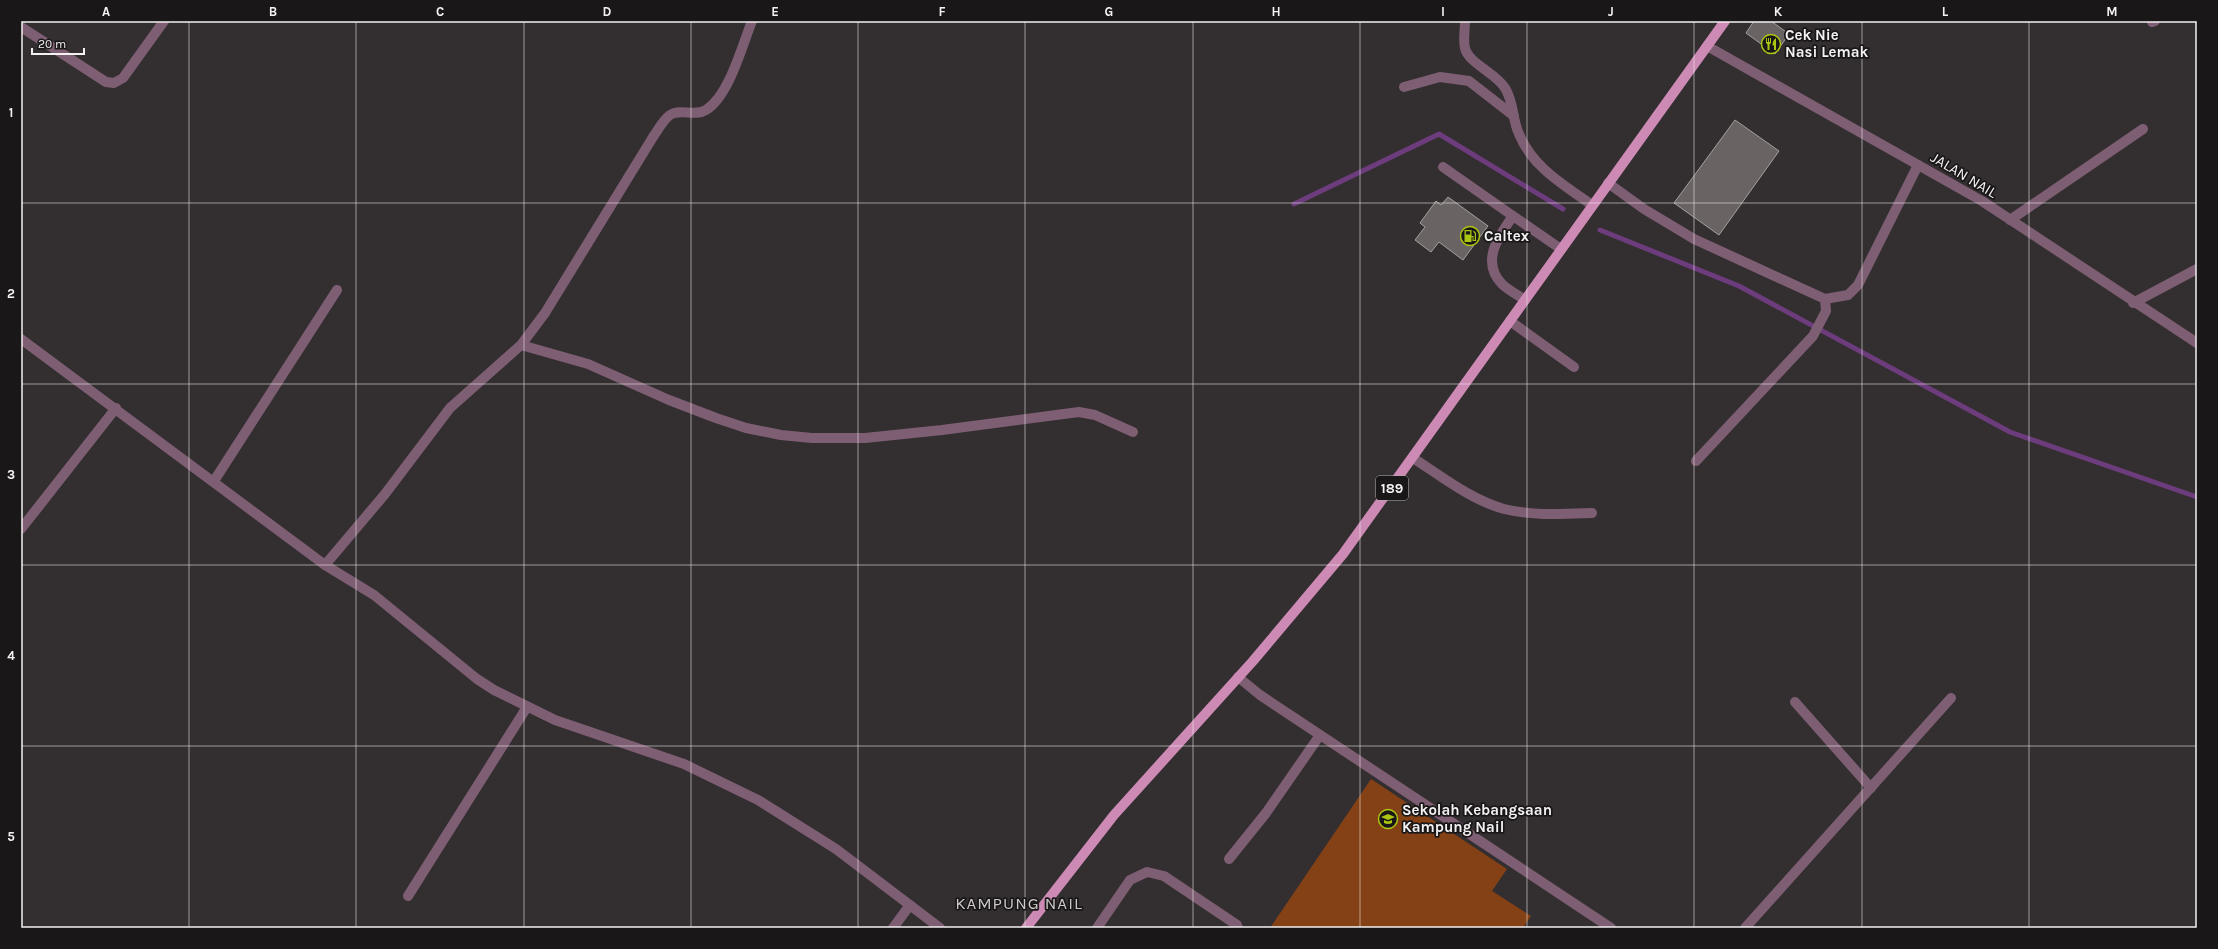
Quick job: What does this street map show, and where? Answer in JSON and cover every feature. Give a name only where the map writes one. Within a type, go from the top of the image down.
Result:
[{"type":"main road","name":"189","points":[[1026,928],[1114,815],[1238,677],[1328,573],[1413,458],[1592,205],[1725,21]]},
{"type":"street","points":[[21,27],[110,84],[123,78],[164,21]]},
{"type":"street","points":[[325,565],[385,494],[450,408],[521,345],[545,313],[653,137],[667,119],[676,113],[701,113],[707,110],[720,96],[727,83],[752,21]]},
{"type":"street","points":[[1464,21],[1465,50],[1476,63],[1492,73],[1505,88],[1513,106],[1518,134],[1524,145],[1544,170],[1562,185],[1592,205]]},
{"type":"street","name":"JALAN NAIL","points":[[1707,46],[1982,202],[2197,344]]},
{"type":"street","points":[[1404,87],[1440,78],[1470,81],[1514,116]]},
{"type":"street","points":[[2010,220],[2143,129]]},
{"type":"street","points":[[1608,183],[1644,209],[1694,239],[1825,300],[1848,295],[1858,284],[1918,165]]},
{"type":"street","points":[[1443,167],[1561,249]]},
{"type":"street","points":[[1513,216],[1499,236],[1492,251],[1492,268],[1502,284],[1525,300]]},
{"type":"street","points":[[2134,303],[2197,269]]},
{"type":"street","points":[[214,481],[337,290]]},
{"type":"street","points":[[1696,461],[1813,336],[1822,322],[1826,311],[1825,300]]},
{"type":"street","points":[[1510,321],[1574,367]]},
{"type":"street","points":[[21,339],[116,408],[325,565],[374,595],[478,679],[527,707],[582,730],[684,764],[724,782],[758,800],[836,849],[940,928]]},
{"type":"street","points":[[521,345],[588,364],[669,400],[716,418],[746,428],[781,435],[812,438],[865,438],[942,430],[1079,412],[1095,415],[1133,432]]},
{"type":"street","points":[[21,529],[116,408]]},
{"type":"street","points":[[1413,458],[1482,500],[1504,509],[1549,514],[1592,513]]},
{"type":"street","points":[[1238,677],[1260,695],[1611,928]]},
{"type":"street","points":[[1745,928],[1768,900],[1952,698]]},
{"type":"street","points":[[1795,702],[1871,788]]},
{"type":"street","points":[[408,896],[527,707]]},
{"type":"street","points":[[1229,859],[1266,813],[1320,735]]},
{"type":"street","points":[[1097,928],[1130,880],[1141,873],[1153,872],[1164,876],[1237,925],[1238,928]]},
{"type":"street","points":[[893,928],[910,905]]},
{"type":"shaded area","name":"Sekolah Kebangsaan Kampung Nail","points":[[1371,779],[1507,869],[1492,891],[1531,916],[1523,928],[1270,928]]},
{"type":"building","name":"Cek Nie Nasi Lemak","points":[[1754,21],[1771,21],[1789,34],[1775,54],[1746,33]]},
{"type":"building","points":[[1735,120],[1779,151],[1719,235],[1674,203]]},
{"type":"building","points":[[1448,197],[1488,226],[1463,260],[1439,242],[1431,252],[1415,240],[1425,227],[1420,223],[1436,201],[1441,205]]},
{"type":"waterway","points":[[1294,204],[1439,134],[1563,209]]},
{"type":"waterway","points":[[1600,230],[1739,286],[2010,432],[2197,497]]},
{"type":"place","name":"Cek Nie Nasi Lemak","points":[[1771,44]]},
{"type":"place","name":"Caltex","points":[[1470,236]]},
{"type":"place","name":"Sekolah Kebangsaan Kampung Nail","points":[[1388,819]]},
{"type":"district","name":"KAMPUNG NAIL","points":[[1019,903]]}]
